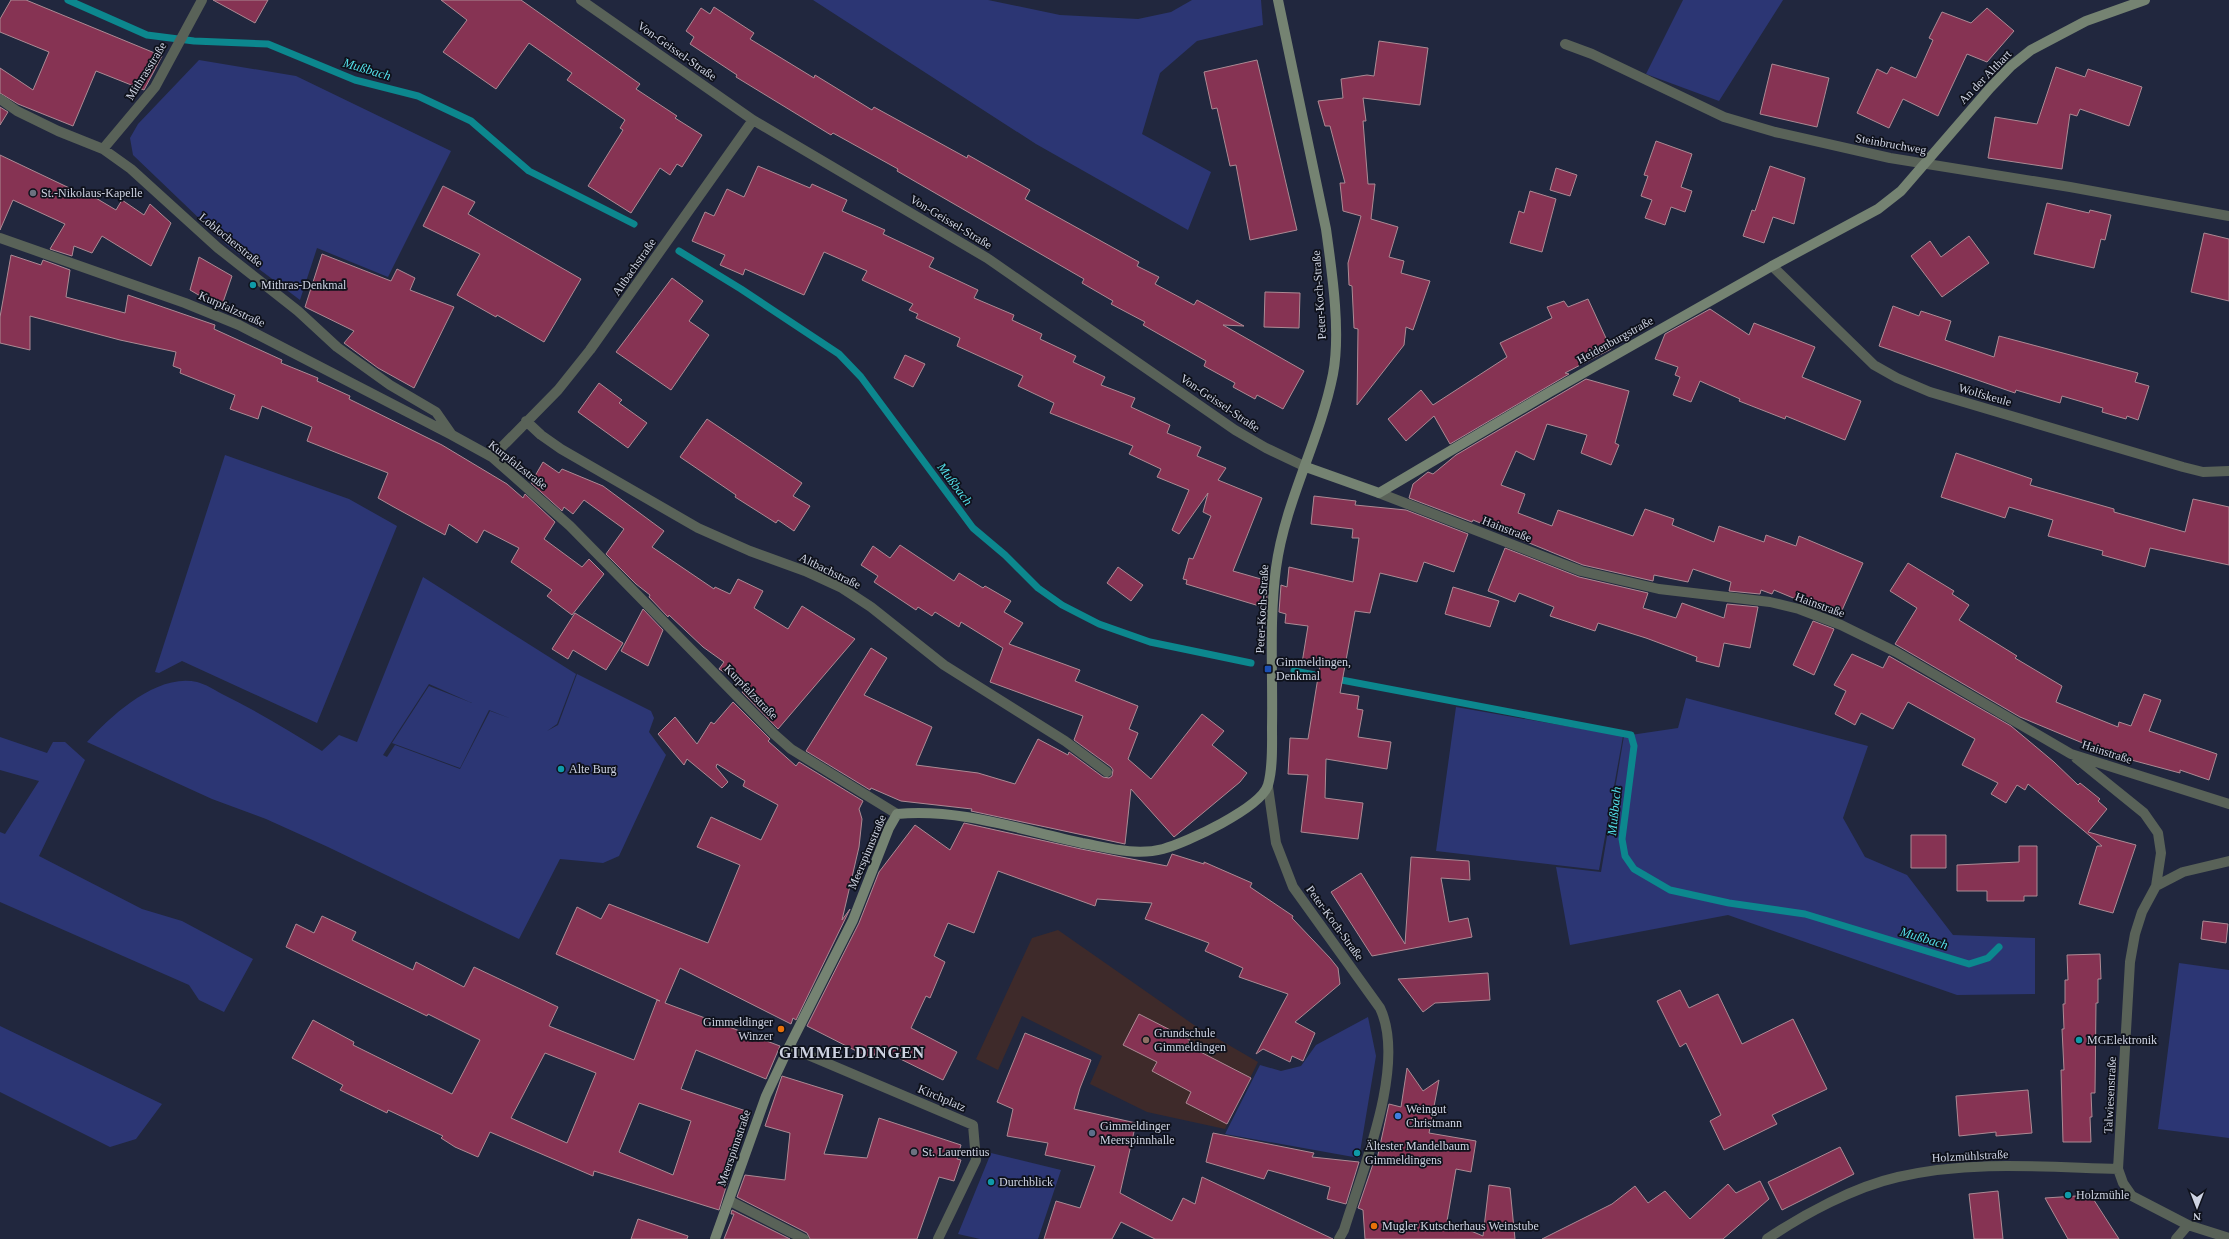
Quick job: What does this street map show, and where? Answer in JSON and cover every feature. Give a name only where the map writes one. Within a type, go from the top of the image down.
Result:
[{"type":"street","name":"Mithrasstraße","points":[[103,149],[135,113],[168,66],[202,0]]},
{"type":"street","name":"Von-Geissel-Straße","points":[[581,0],[753,120],[986,258],[1235,430],[1266,448],[1306,467]]},
{"type":"street","name":"Peter-Koch-Straße","points":[[1278,0],[1326,229],[1334,314],[1334,371],[1327,401],[1282,537],[1276,567],[1273,597],[1272,739],[1268,787],[1276,843],[1293,887],[1380,1008],[1386,1020],[1389,1052],[1387,1084],[1369,1150],[1344,1230],[1339,1239]]},
{"type":"street","name":"An der Althart","points":[[1926,164],[1990,88],[2011,66],[2031,50],[2086,21],[2145,0]]},
{"type":"street","name":"Steinbruchweg","points":[[1565,44],[1592,54],[1724,117],[1775,132],[1819,143],[1926,164],[2070,187],[2229,216]]},
{"type":"street","name":"Loblocherstraße","points":[[0,99],[17,111],[58,131],[103,149],[147,182],[178,213],[218,248],[298,311],[336,347],[390,385],[436,412],[452,435]]},
{"type":"street","name":"Altbachstraße","points":[[492,457],[558,390],[590,350],[753,120]]},
{"type":"street","name":"Heidenburgstraße","points":[[1379,493],[1550,392],[1772,266],[1878,210],[1901,191],[1926,164]]},
{"type":"street","name":"Kurpfalzstraße","points":[[0,238],[185,303],[239,325],[492,457],[570,526],[774,734],[791,749],[897,814]]},
{"type":"street","name":"Wolfskeule","points":[[1772,266],[1874,365],[1896,378],[1930,392],[2183,467],[2203,472],[2229,471]]},
{"type":"street","name":"Altbachstraße","points":[[526,421],[541,435],[561,449],[698,528],[750,551],[805,571],[842,588],[871,607],[944,665],[1065,740],[1107,772]]},
{"type":"street","points":[[1306,467],[1379,493]]},
{"type":"street","name":"Hainstraße","points":[[1379,493],[1581,571],[1659,589],[1770,602],[1799,609],[1841,626],[1896,652],[2071,754],[2229,804]]},
{"type":"street","name":"Talwiesenstraße","points":[[2071,754],[2144,813],[2158,833],[2161,853],[2156,886],[2142,912],[2134,934],[2130,962],[2118,1168],[2123,1183],[2132,1196],[2188,1225],[2229,1238]]},
{"type":"street","name":"Meerspinnstraße","points":[[715,1239],[730,1201],[766,1096],[789,1046],[853,920],[889,828],[897,814],[921,813],[956,816],[1108,848],[1138,852],[1177,845],[1233,817],[1256,801],[1268,787]]},
{"type":"street","points":[[2156,886],[2183,872],[2229,861]]},
{"type":"street","name":"Kirchplatz","points":[[789,1046],[973,1125],[976,1160],[938,1239]]},
{"type":"street","name":"Holzmühlstraße","points":[[1767,1239],[1821,1208],[1864,1188],[1897,1177],[1958,1167],[2118,1168]]},
{"type":"street","points":[[730,1201],[804,1239]]},
{"type":"street","points":[[2176,1239],[2188,1225]]},
{"type":"shaded area","points":[[813,0],[988,0],[1060,15],[1138,19],[1171,12],[1192,0],[1261,0],[1263,25],[1197,41],[1160,73],[1142,134],[1211,172],[1188,230],[1036,144]]},
{"type":"shaded area","points":[[1683,0],[1783,0],[1719,101],[1646,74]]},
{"type":"shaded area","points":[[199,60],[296,76],[451,151],[388,277],[317,248],[300,300],[227,245],[133,155],[130,138],[138,124]]},
{"type":"shaded area","points":[[225,455],[349,499],[397,526],[317,723],[182,661],[159,673],[155,672]]},
{"type":"shaded area","points":[[423,577],[576,674],[557,724],[547,731],[558,725],[577,674],[651,711],[654,718],[649,732],[666,755],[619,856],[603,863],[560,859],[519,939],[328,847],[266,819],[212,799],[87,742],[109,720],[136,698],[166,684],[182,681],[197,682],[210,687],[260,714],[322,751],[339,735],[357,742]],"holes":[[[429,684],[472,703],[429,686],[392,743],[460,768],[489,710],[512,719],[490,711],[460,769],[395,745],[387,757],[383,755]]]},
{"type":"shaded area","points":[[1686,698],[1868,746],[1843,818],[1865,857],[1907,875],[1953,935],[2035,938],[2035,994],[1957,995],[1728,915],[1570,945],[1556,867],[1601,872],[1624,736],[1678,728]]},
{"type":"shaded area","points":[[1456,707],[1623,736],[1599,870],[1436,851]]},
{"type":"shaded area","points":[[0,737],[47,753],[53,742],[65,742],[85,760],[39,856],[142,909],[182,921],[253,959],[224,1012],[199,1000],[189,985],[0,902],[0,832],[5,834],[39,781],[0,770]]},
{"type":"shaded area","name":"Grundschule Gimmeldingen","points":[[1058,930],[1194,1025],[1258,1062],[1225,1129],[1147,1112],[1090,1084],[1102,1056],[1022,1016],[998,1070],[976,1059],[1032,938]]},
{"type":"shaded area","points":[[2179,963],[2229,970],[2229,1138],[2158,1129]]},
{"type":"shaded area","points":[[1368,1017],[1376,1056],[1359,1158],[1225,1134],[1260,1065],[1281,1071],[1301,1066],[1316,1045]]},
{"type":"shaded area","points":[[0,1026],[162,1104],[136,1139],[110,1147],[0,1092]]},
{"type":"shaded area","points":[[991,1153],[1061,1170],[1038,1239],[980,1239],[958,1234]]},
{"type":"building","points":[[11,0],[26,0],[162,56],[144,90],[96,71],[73,126],[18,104],[0,93],[0,68],[33,90],[49,52],[0,32],[0,19]]},
{"type":"building","points":[[213,0],[268,0],[255,23]]},
{"type":"building","points":[[441,0],[521,0],[640,84],[636,89],[677,116],[675,118],[702,135],[682,167],[677,164],[670,175],[660,168],[631,213],[588,186],[623,130],[620,128],[625,120],[567,80],[572,73],[529,43],[496,89],[443,52],[467,20]]},
{"type":"building","points":[[714,7],[754,33],[750,39],[814,78],[815,75],[872,110],[874,107],[967,158],[968,155],[1030,190],[1025,199],[1139,262],[1137,266],[1159,277],[1155,284],[1194,305],[1197,300],[1244,326],[1223,325],[1304,371],[1283,409],[1257,395],[1255,399],[1233,387],[1235,383],[1204,366],[1206,361],[1143,325],[1145,322],[1111,304],[1113,301],[1082,283],[1084,279],[897,171],[898,169],[833,133],[831,135],[736,77],[737,75],[690,44],[694,37],[686,31],[701,8],[710,14]]},
{"type":"building","points":[[1987,8],[2014,31],[1987,62],[1967,54],[1938,116],[1903,99],[1889,128],[1857,113],[1877,69],[1887,74],[1891,67],[1916,78],[1933,40],[1929,38],[1942,12],[1971,23]]},
{"type":"building","points":[[1379,41],[1428,48],[1420,105],[1363,98],[1366,121],[1363,121],[1368,184],[1375,184],[1371,219],[1398,227],[1389,257],[1404,261],[1401,273],[1430,281],[1413,330],[1406,327],[1404,345],[1357,405],[1358,329],[1354,328],[1352,286],[1349,285],[1348,263],[1361,216],[1343,211],[1340,183],[1345,183],[1330,126],[1325,126],[1318,101],[1343,98],[1341,79],[1367,75],[1374,76]]},
{"type":"building","points":[[1257,60],[1297,230],[1250,240],[1236,165],[1230,166],[1217,108],[1212,109],[1204,72]]},
{"type":"building","points":[[1772,64],[1829,78],[1817,127],[1760,114]]},
{"type":"building","points":[[2056,67],[2085,77],[2088,69],[2142,87],[2129,126],[2080,109],[2077,116],[2070,114],[2062,169],[1988,158],[1995,117],[2037,124]]},
{"type":"building","points":[[0,107],[8,112],[0,125]]},
{"type":"building","points":[[1656,141],[1692,154],[1681,187],[1692,191],[1685,212],[1671,207],[1665,225],[1645,218],[1652,200],[1641,196],[1648,176],[1644,175]]},
{"type":"building","points":[[0,155],[82,194],[84,191],[116,210],[122,200],[144,215],[150,204],[171,223],[151,266],[102,236],[92,253],[74,246],[72,256],[50,249],[65,224],[13,200],[0,230]]},
{"type":"building","points":[[758,166],[810,188],[812,184],[847,200],[842,211],[885,230],[883,234],[934,258],[929,267],[978,290],[974,298],[1014,315],[1012,320],[1042,334],[1040,339],[1076,356],[1073,362],[1105,377],[1101,385],[1135,398],[1131,407],[1170,425],[1167,433],[1201,447],[1197,456],[1226,468],[1218,480],[1262,498],[1233,571],[1268,581],[1266,608],[1186,584],[1187,580],[1183,579],[1189,558],[1193,559],[1211,516],[1203,512],[1208,493],[1179,534],[1172,530],[1189,490],[1157,477],[1161,469],[1129,454],[1133,446],[1050,413],[1054,403],[1018,386],[1023,376],[957,346],[960,338],[916,318],[918,314],[909,310],[913,304],[862,280],[867,271],[824,252],[804,295],[745,269],[743,275],[720,265],[725,255],[692,241],[705,212],[714,216],[727,189],[744,197]]},
{"type":"building","points":[[1770,166],[1805,178],[1794,224],[1773,217],[1764,243],[1743,236],[1752,210],[1755,211]]},
{"type":"building","points":[[1556,168],[1577,175],[1570,196],[1550,190]]},
{"type":"building","points":[[443,186],[475,202],[468,214],[581,279],[544,342],[497,315],[496,317],[457,295],[480,254],[423,226]]},
{"type":"building","points":[[1530,191],[1556,199],[1542,252],[1510,243],[1519,211],[1524,213]]},
{"type":"building","points":[[2047,203],[2089,213],[2090,210],[2111,215],[2105,240],[2101,239],[2094,268],[2034,254]]},
{"type":"building","points":[[2204,233],[2229,239],[2229,301],[2191,292]]},
{"type":"building","points":[[1969,236],[1989,263],[1942,297],[1911,256],[1930,241],[1941,257]]},
{"type":"building","points":[[322,254],[391,281],[397,269],[415,278],[410,290],[454,307],[414,388],[378,368],[344,343],[354,331],[305,307]]},
{"type":"building","points":[[11,255],[41,265],[43,260],[70,270],[66,297],[125,313],[128,295],[215,325],[214,329],[282,360],[281,363],[318,378],[317,381],[350,396],[349,399],[442,445],[507,484],[523,498],[525,494],[555,522],[544,539],[582,567],[589,559],[604,574],[572,615],[547,596],[552,590],[511,562],[519,548],[484,530],[477,543],[449,524],[445,535],[378,498],[388,473],[307,441],[312,427],[262,406],[258,419],[230,409],[235,395],[180,373],[181,369],[173,366],[176,352],[120,340],[30,316],[30,350],[0,343],[0,317]]},
{"type":"building","points":[[199,257],[232,276],[221,308],[190,290]]},
{"type":"building","points":[[672,278],[703,301],[689,321],[709,335],[671,390],[616,352]]},
{"type":"building","points":[[1265,292],[1300,293],[1299,328],[1264,327]]},
{"type":"building","points":[[1588,299],[1611,349],[1565,373],[1569,374],[1450,444],[1434,416],[1406,441],[1388,419],[1421,390],[1433,405],[1507,357],[1500,343],[1552,318],[1547,307],[1564,301],[1568,307]]},
{"type":"building","points":[[1893,306],[1919,316],[1921,311],[1951,321],[1945,340],[1994,357],[1999,336],[2138,373],[2135,382],[2149,386],[2138,420],[2127,416],[2126,419],[2102,412],[2103,408],[2062,396],[2060,403],[2016,390],[2015,393],[1879,346]]},
{"type":"building","points":[[1710,309],[1749,335],[1754,323],[1815,347],[1802,377],[1861,401],[1845,440],[1786,416],[1785,419],[1739,401],[1740,399],[1700,381],[1691,402],[1673,395],[1680,377],[1675,375],[1678,367],[1655,359],[1665,334]]},
{"type":"building","points":[[905,355],[925,364],[913,387],[894,378]]},
{"type":"building","points":[[1586,379],[1629,391],[1615,443],[1619,445],[1611,465],[1581,453],[1587,435],[1547,424],[1534,460],[1516,451],[1501,485],[1525,494],[1518,513],[1552,526],[1558,510],[1633,536],[1645,509],[1674,519],[1672,525],[1714,542],[1719,526],[1764,542],[1766,535],[1796,546],[1799,536],[1863,563],[1839,617],[1774,590],[1772,594],[1761,590],[1760,594],[1729,591],[1731,582],[1693,569],[1688,582],[1654,575],[1653,581],[1583,565],[1473,520],[1472,522],[1409,498],[1413,484],[1428,472],[1433,474],[1456,455]]},
{"type":"building","points":[[599,383],[622,400],[619,403],[647,423],[628,448],[578,412]]},
{"type":"building","points":[[707,419],[802,483],[793,496],[810,506],[794,531],[778,520],[776,523],[735,497],[736,495],[680,457]]},
{"type":"building","points":[[1956,453],[2032,479],[2030,485],[2114,509],[2114,512],[2185,532],[2193,499],[2229,507],[2229,565],[2150,548],[2145,567],[2102,555],[2103,551],[2048,536],[2053,520],[2009,507],[2005,518],[1941,497]]},
{"type":"building","points":[[543,462],[559,473],[562,469],[603,486],[664,531],[652,547],[714,589],[715,587],[730,594],[738,579],[763,591],[754,608],[788,629],[802,606],[855,639],[778,729],[742,692],[747,686],[719,669],[724,662],[703,647],[669,615],[668,617],[649,597],[650,595],[636,584],[606,554],[624,529],[584,500],[573,514],[564,507],[562,511],[531,483]]},
{"type":"building","points":[[1314,496],[1356,501],[1355,505],[1406,510],[1468,534],[1454,572],[1424,562],[1417,582],[1380,573],[1370,613],[1355,611],[1340,693],[1359,696],[1357,709],[1363,710],[1358,737],[1391,742],[1387,769],[1326,759],[1325,798],[1363,803],[1358,839],[1301,832],[1308,775],[1288,774],[1290,738],[1308,739],[1320,665],[1302,663],[1308,626],[1285,623],[1286,614],[1279,612],[1281,585],[1287,587],[1289,567],[1353,582],[1359,538],[1352,538],[1353,529],[1311,524]]},
{"type":"building","points":[[900,545],[954,581],[959,573],[983,588],[985,586],[1011,601],[1004,612],[1023,623],[1009,644],[1080,670],[1075,681],[1138,706],[1129,729],[1138,733],[1128,759],[1151,779],[1202,714],[1224,731],[1212,745],[1247,773],[1240,782],[1174,837],[1131,789],[1125,844],[971,811],[972,809],[901,801],[871,788],[870,790],[806,751],[871,648],[887,658],[864,695],[932,727],[916,765],[978,773],[1015,784],[1038,739],[1068,755],[1069,752],[1103,777],[1109,778],[1112,776],[1113,770],[1111,767],[1074,740],[1083,716],[990,682],[1003,648],[961,622],[959,627],[935,612],[932,616],[918,607],[916,610],[874,582],[878,576],[861,565],[873,546],[890,558]]},
{"type":"building","points":[[1505,548],[1579,577],[1648,593],[1643,608],[1676,618],[1682,603],[1724,618],[1727,604],[1758,607],[1750,648],[1724,643],[1719,667],[1696,661],[1697,657],[1646,638],[1598,623],[1595,631],[1550,616],[1554,607],[1519,593],[1515,602],[1488,591]]},
{"type":"building","points":[[1908,563],[1954,591],[1952,594],[1969,605],[1959,620],[2017,656],[2015,658],[2062,686],[2056,702],[2118,727],[2119,722],[2131,726],[2144,694],[2161,700],[2149,731],[2217,754],[2209,780],[2180,770],[2180,773],[2109,754],[2020,717],[1895,644],[1917,608],[1890,591]]},
{"type":"building","points":[[1118,567],[1143,585],[1131,601],[1107,583]]},
{"type":"building","points":[[1453,587],[1499,601],[1490,627],[1445,614]]},
{"type":"building","points":[[643,609],[663,630],[648,666],[621,651]]},
{"type":"building","points":[[575,613],[623,643],[606,670],[573,650],[568,659],[552,649]]},
{"type":"building","points":[[1813,621],[1834,629],[1814,675],[1793,665]]},
{"type":"building","points":[[1852,654],[1883,668],[1889,656],[2011,726],[2054,762],[2078,785],[2080,783],[2100,799],[2098,801],[2107,809],[2088,832],[2136,845],[2113,913],[2079,904],[2097,846],[2102,846],[2028,784],[2025,790],[2017,785],[2006,803],[1991,794],[1998,783],[1962,765],[1975,739],[1908,702],[1893,729],[1861,713],[1855,725],[1835,714],[1846,691],[1834,685]]},
{"type":"building","points":[[733,702],[770,739],[768,741],[796,766],[799,762],[863,801],[859,809],[862,819],[859,847],[842,920],[850,909],[796,1020],[793,1018],[791,1024],[680,968],[665,1003],[780,1046],[766,1079],[696,1050],[681,1089],[749,1112],[719,1210],[594,1171],[593,1176],[490,1132],[478,1157],[455,1147],[441,1138],[443,1136],[388,1110],[387,1113],[340,1090],[343,1085],[292,1058],[313,1020],[354,1042],[353,1045],[452,1094],[480,1040],[428,1014],[427,1016],[286,947],[296,924],[314,933],[322,916],[356,932],[352,940],[413,970],[416,962],[464,987],[474,967],[558,1007],[549,1026],[634,1060],[657,1000],[660,1001],[556,954],[577,907],[601,919],[609,904],[708,943],[740,865],[697,847],[711,817],[761,840],[778,805],[743,786],[745,781],[717,764],[716,767],[728,782],[722,788],[687,759],[684,765],[658,734],[675,717],[697,744],[711,722],[714,724]],"holes":[[[545,1053],[596,1073],[567,1143],[511,1118]],[[639,1103],[691,1121],[673,1175],[619,1152]]]},
{"type":"building","points":[[964,823],[1167,866],[1172,854],[1204,864],[1204,862],[1252,883],[1250,887],[1293,916],[1292,918],[1338,968],[1340,984],[1295,1022],[1315,1033],[1303,1061],[1292,1056],[1290,1062],[1263,1049],[1256,1054],[1288,994],[1239,977],[1243,968],[1205,951],[1209,943],[1145,919],[1152,903],[1097,899],[1095,906],[998,871],[974,933],[948,923],[934,956],[945,962],[930,998],[926,996],[911,1028],[957,1052],[943,1080],[878,1048],[872,1059],[807,1026],[859,923],[879,872],[915,825],[950,850]]},
{"type":"building","points":[[1911,835],[1946,835],[1946,868],[1911,868]]},
{"type":"building","points":[[2019,846],[2037,846],[2037,896],[2024,896],[2024,901],[1987,901],[1987,891],[1957,891],[1957,865],[2019,862]]},
{"type":"building","points":[[1411,857],[1469,861],[1470,880],[1441,878],[1449,922],[1468,918],[1472,937],[1372,956],[1331,892],[1361,873],[1405,944]]},
{"type":"building","points":[[2203,921],[2228,924],[2226,943],[2201,939]]},
{"type":"building","points":[[2100,954],[2101,979],[2098,979],[2098,1003],[2096,1003],[2095,1093],[2091,1093],[2091,1142],[2063,1142],[2061,1070],[2064,1070],[2062,1029],[2064,1029],[2063,1004],[2065,1004],[2065,980],[2068,980],[2067,955]]},
{"type":"building","points":[[1488,973],[1490,1000],[1435,1003],[1423,1012],[1398,979]]},
{"type":"building","points":[[1680,990],[1689,1008],[1718,994],[1742,1044],[1793,1019],[1827,1089],[1772,1115],[1777,1124],[1724,1150],[1710,1121],[1721,1115],[1686,1043],[1680,1047],[1657,1001]]},
{"type":"building","points":[[1139,1014],[1190,1040],[1187,1045],[1251,1078],[1227,1124],[1186,1103],[1191,1092],[1152,1071],[1157,1062],[1123,1045]]},
{"type":"building","points":[[1025,1033],[1091,1060],[1080,1088],[1074,1109],[1136,1123],[1120,1193],[1172,1221],[1183,1198],[1195,1204],[1202,1177],[1333,1239],[1155,1239],[1121,1222],[1112,1239],[1044,1239],[1056,1201],[1080,1208],[1095,1166],[1045,1155],[1048,1143],[1007,1136],[1013,1109],[997,1102]]},
{"type":"building","points":[[1407,1068],[1423,1091],[1439,1080],[1429,1133],[1476,1141],[1471,1172],[1456,1169],[1447,1221],[1483,1236],[1489,1185],[1510,1188],[1515,1239],[1365,1239],[1363,1210],[1358,1208],[1373,1164],[1376,1164],[1389,1104],[1401,1107]]},
{"type":"building","points":[[782,1076],[843,1095],[824,1154],[867,1158],[879,1118],[961,1145],[957,1159],[961,1160],[954,1181],[939,1177],[917,1239],[810,1239],[807,1233],[737,1197],[745,1175],[785,1180],[790,1133],[765,1126]]},
{"type":"building","points":[[2028,1090],[2032,1133],[1996,1136],[1996,1132],[1959,1136],[1956,1096]]},
{"type":"building","points":[[1213,1133],[1314,1153],[1312,1157],[1359,1162],[1346,1204],[1327,1199],[1330,1187],[1268,1170],[1264,1179],[1206,1162]]},
{"type":"building","points":[[1840,1147],[1854,1174],[1782,1210],[1768,1182]]},
{"type":"building","points":[[1760,1181],[1769,1199],[1723,1239],[1542,1239],[1612,1204],[1635,1186],[1648,1203],[1665,1191],[1690,1219],[1728,1184],[1736,1193]]},
{"type":"building","points":[[1998,1191],[2003,1239],[1974,1239],[1969,1194]]},
{"type":"building","points":[[2090,1194],[2119,1239],[2068,1239],[2045,1198],[2076,1196],[2078,1199]]},
{"type":"building","points":[[732,1210],[790,1239],[724,1239],[734,1214],[731,1214]]},
{"type":"building","points":[[638,1219],[688,1236],[687,1239],[631,1239]]},
{"type":"waterway","name":"Mußbach","points":[[68,0],[147,35],[194,41],[268,44],[355,80],[418,96],[471,121],[529,171],[634,224]]},
{"type":"waterway","name":"Mußbach","points":[[679,251],[741,289],[839,354],[861,377],[973,528],[1005,555],[1038,588],[1062,605],[1099,624],[1150,642],[1251,663]]},
{"type":"waterway","name":"Mußbach","points":[[1294,671],[1631,735],[1634,746],[1622,839],[1625,856],[1634,869],[1670,890],[1729,903],[1805,914],[1969,964],[1988,958],[1999,947]]},
{"type":"place","name":"St.-Nikolaus-Kapelle","points":[[33,193]]},
{"type":"place","name":"Mithras-Denkmal","points":[[253,285]]},
{"type":"place","name":"Gimmeldingen, Denkmal","points":[[1268,669]]},
{"type":"place","name":"Alte Burg","points":[[561,769]]},
{"type":"place","name":"Gimmeldinger Winzer","points":[[781,1029]]},
{"type":"place","name":"Grundschule Gimmeldingen","points":[[1146,1040]]},
{"type":"place","name":"MGElektronik","points":[[2079,1040]]},
{"type":"place","name":"Weingut Christmann","points":[[1398,1116]]},
{"type":"place","name":"Gimmeldinger Meerspinnhalle","points":[[1092,1133]]},
{"type":"place","name":"St. Laurentius","points":[[914,1152]]},
{"type":"place","name":"Ältester Mandelbaum Gimmeldingens","points":[[1357,1153]]},
{"type":"place","name":"Durchblick","points":[[991,1182]]},
{"type":"place","name":"Holzmühle","points":[[2068,1195]]},
{"type":"place","name":"Mugler Kutscherhaus Weinstube","points":[[1374,1226]]},
{"type":"district","name":"GIMMELDINGEN","points":[[852,1052]]}]
